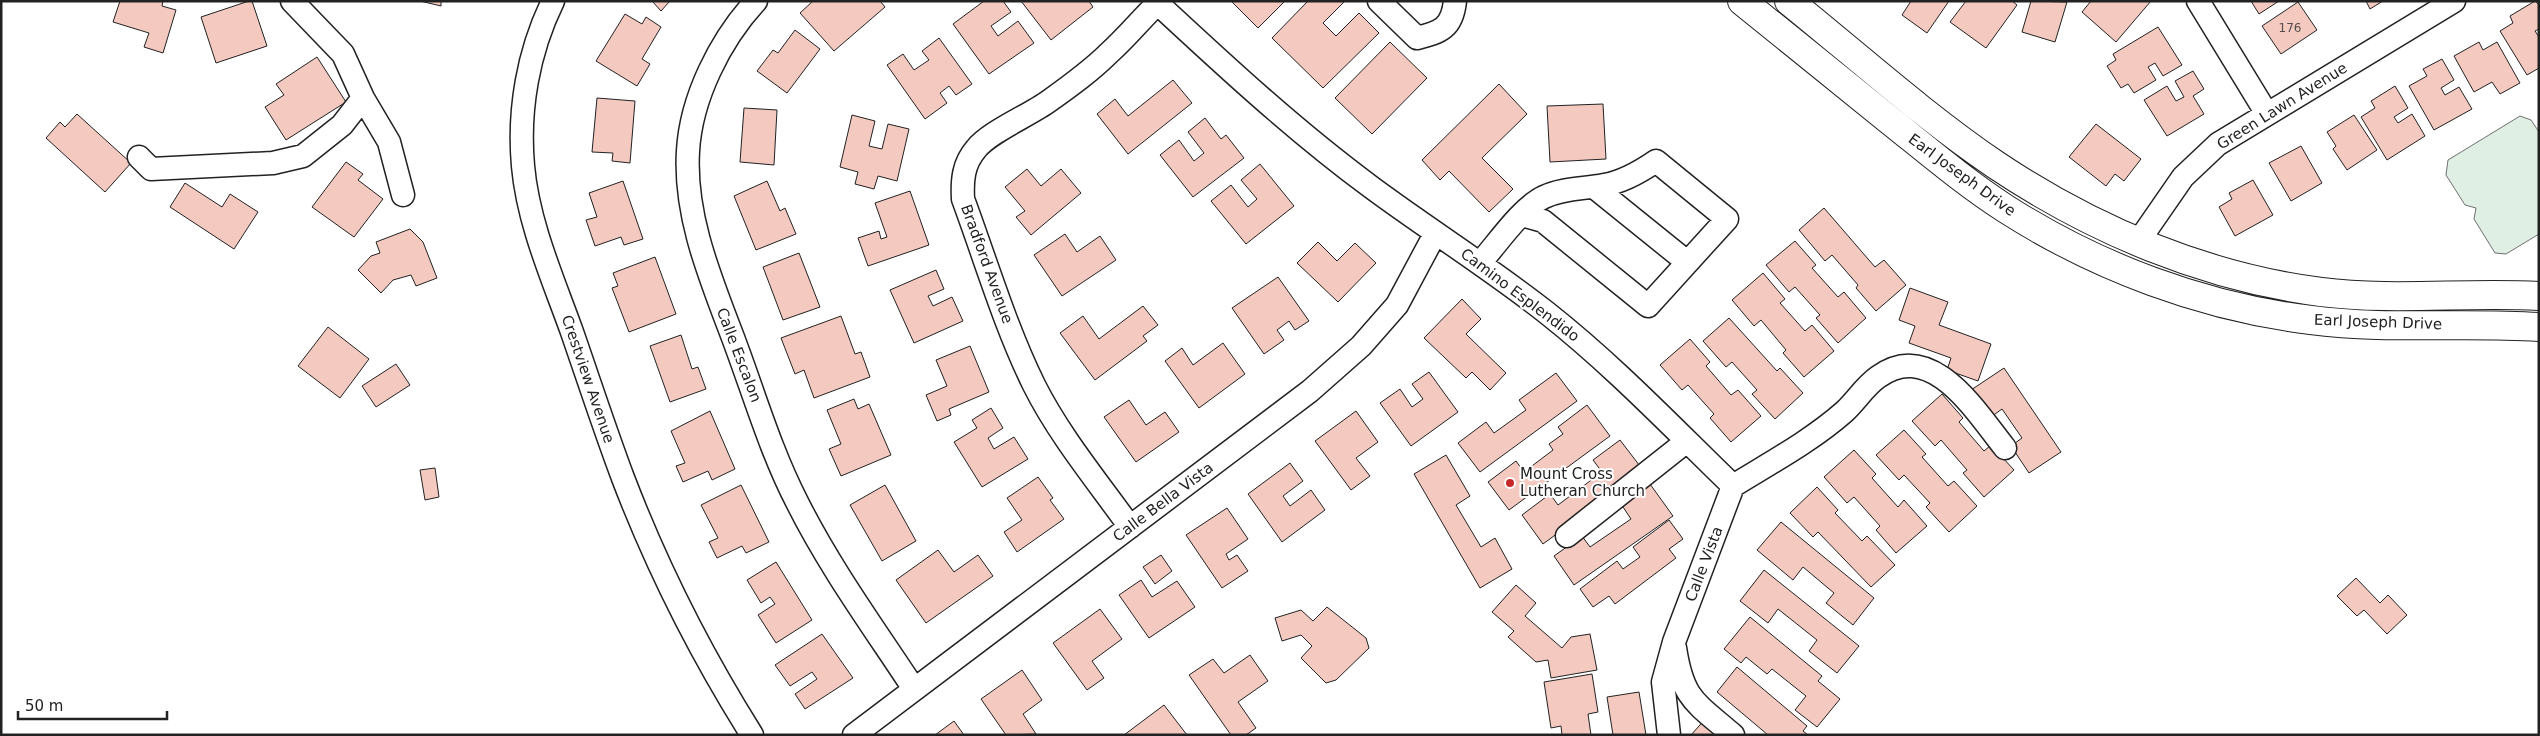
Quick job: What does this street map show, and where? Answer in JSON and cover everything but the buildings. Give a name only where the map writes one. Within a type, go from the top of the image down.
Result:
[{"type":"main road","name":"Earl Joseph Drive","points":[[1742,1],[1974,187],[2040,229],[2126,271],[2180,291],[2228,304],[2310,320],[2352,324],[2490,324],[2539,327]]},
{"type":"main road","name":"Earl Joseph Drive","points":[[1789,1],[1994,164],[2061,205],[2138,242],[2224,271],[2319,291],[2367,297],[2461,294],[2539,296]]},
{"type":"main road","points":[[2126,271],[2138,242]]},
{"type":"street","points":[[292,1],[343,54],[363,98],[389,142],[403,196]]},
{"type":"street","name":"Crestview Avenue","points":[[553,1],[537,40],[528,71],[524,103],[523,168],[533,217],[615,454],[643,527],[695,636],[752,735]]},
{"type":"street","name":"Calle Escalon","points":[[756,1],[725,43],[698,103],[688,152],[689,193],[692,215],[714,288],[796,500],[856,603],[914,689]]},
{"type":"street","points":[[1379,1],[1417,38],[1441,32],[1453,15],[1455,1]]},
{"type":"street","points":[[2198,1],[2267,114]]},
{"type":"street","name":"Green Lawn Avenue","points":[[2138,242],[2168,196],[2198,161],[2218,144],[2454,1]]},
{"type":"street","name":"Camino Esplendido","points":[[1158,2],[1250,90],[1304,136],[1547,313],[1596,354],[1733,486]]},
{"type":"street","name":"Bradford Avenue","points":[[1130,527],[1061,430],[1035,387],[1022,359],[964,199],[962,181],[966,164],[976,148],[990,137],[1047,103],[1073,84],[1108,55],[1158,2]]},
{"type":"street","points":[[139,157],[151,169],[168,170],[273,163],[304,156],[342,125],[363,98]]},
{"type":"street","points":[[1480,263],[1522,215],[1542,197],[1558,192],[1606,185],[1634,176],[1656,161],[1727,219],[1648,306],[1543,221],[1522,215]]},
{"type":"street","points":[[1594,187],[1687,262]]},
{"type":"street","name":"Calle Bella Vista","points":[[854,735],[1310,391],[1362,346],[1397,305],[1436,234]]},
{"type":"street","points":[[1733,486],[1780,457],[1844,412],[1878,377],[1908,365],[1929,370],[1944,378],[1962,395],[2005,448]]},
{"type":"street","points":[[1567,536],[1687,441]]},
{"type":"street","name":"Calle Vista","points":[[1669,735],[1663,682],[1674,642],[1733,486]]},
{"type":"street","points":[[1674,642],[1679,672],[1688,694],[1733,735]]},
{"type":"green space","points":[[2520,116],[2531,120],[2539,132],[2539,234],[2506,254],[2495,253],[2474,219],[2476,208],[2465,205],[2446,175],[2448,160]]},
{"type":"place","name":"Mount Cross Lutheran Church","points":[[1510,483]]}]
